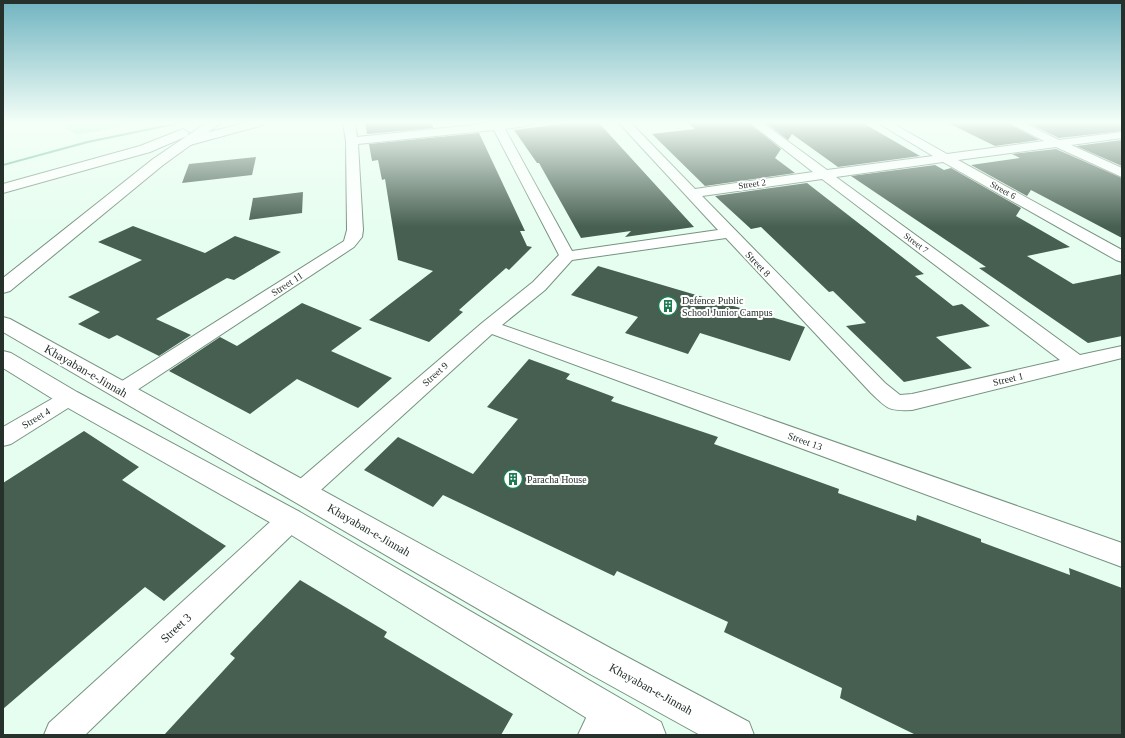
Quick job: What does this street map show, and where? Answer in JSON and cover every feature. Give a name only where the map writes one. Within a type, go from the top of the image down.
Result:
[{"type":"main road","points":[[5,189],[116,157]]},
{"type":"main road","points":[[3,287],[165,157]]},
{"type":"main road","points":[[81,168],[118,170],[125,174],[114,187],[103,206]]},
{"type":"main road","name":"Khayaban-e-Jinnah","points":[[3,323],[600,661],[736,735]]},
{"type":"main road","points":[[3,358],[69,398],[290,520],[601,722],[648,735]]},
{"type":"street","name":"Street 11","points":[[121,391],[349,244],[354,237],[355,230],[353,157]]},
{"type":"street","points":[[515,157],[567,256],[729,233]]},
{"type":"street","name":"Street 8","points":[[657,157],[878,388],[895,402]]},
{"type":"street","name":"Street 7","points":[[801,157],[1077,363]]},
{"type":"street","name":"Street 2","points":[[692,193],[949,157]]},
{"type":"street","points":[[1088,157],[1122,173]]},
{"type":"street","name":"Street 6","points":[[944,158],[1122,257]]},
{"type":"street","name":"Street 9","points":[[302,492],[489,327],[538,286],[567,256]]},
{"type":"street","name":"Street 13","points":[[489,327],[1122,555]]},
{"type":"street","name":"Street 1","points":[[895,402],[912,402],[1122,352]]},
{"type":"street","name":"Street 4","points":[[3,438],[69,398]]},
{"type":"street","name":"Street 3","points":[[61,735],[290,520]]},
{"type":"building","points":[[256,157],[252,175],[182,183],[189,164]]},
{"type":"building","points":[[371,157],[490,157],[525,231],[520,231],[527,246],[532,247],[509,270],[506,268],[459,310],[463,312],[429,342],[369,320],[433,271],[398,260],[385,179],[382,180],[378,160],[372,161]]},
{"type":"building","points":[[533,157],[630,157],[694,227],[625,237],[631,231],[581,238],[539,163],[537,163]]},
{"type":"building","points":[[676,157],[775,157],[795,173],[705,186]]},
{"type":"building","points":[[825,157],[909,157],[838,167]]},
{"type":"building","points":[[1019,157],[1075,157],[1122,178],[1122,238],[1031,190],[1027,196],[971,165],[1020,158]]},
{"type":"building","points":[[1102,157],[1122,157],[1122,166]]},
{"type":"building","points":[[935,165],[944,170],[951,168],[1021,208],[1016,216],[1070,247],[1027,256],[1073,284],[1122,274],[1122,336],[1088,343],[979,268],[986,267],[851,176]]},
{"type":"building","points":[[807,183],[924,274],[915,276],[953,306],[962,304],[990,326],[936,337],[972,368],[904,382],[846,326],[866,323],[833,291],[829,292],[761,227],[751,229],[715,196]]},
{"type":"building","points":[[303,192],[302,213],[249,220],[253,198]]},
{"type":"building","points":[[133,226],[205,253],[235,236],[281,252],[234,280],[227,278],[156,319],[191,335],[159,356],[117,335],[109,339],[78,324],[100,312],[68,297],[142,260],[98,242]]},
{"type":"building","name":"Defence Public School Junior Campus","points":[[598,266],[805,327],[790,361],[700,333],[688,354],[625,333],[638,317],[571,295]]},
{"type":"building","points":[[302,303],[362,328],[331,351],[392,378],[358,408],[297,379],[250,414],[169,371],[220,337],[237,346]]},
{"type":"building","points":[[529,359],[570,374],[566,379],[614,397],[611,401],[718,437],[714,444],[839,489],[838,493],[916,521],[917,515],[981,539],[981,542],[1070,575],[1069,568],[1122,588],[1122,735],[916,735],[840,698],[842,688],[724,632],[728,622],[617,571],[614,576],[443,495],[433,507],[364,470],[398,437],[473,474],[518,419],[487,407]]},
{"type":"building","points":[[84,431],[139,467],[122,480],[226,546],[164,601],[145,587],[3,709],[3,483]]},
{"type":"building","points":[[300,580],[387,632],[384,637],[513,714],[501,735],[164,735],[235,658],[230,654]]},
{"type":"waterway","points":[[3,165],[31,157]]},
{"type":"place","name":"Defence Public School Junior Campus","points":[[668,306]]},
{"type":"place","name":"Paracha House","points":[[513,479]]}]
